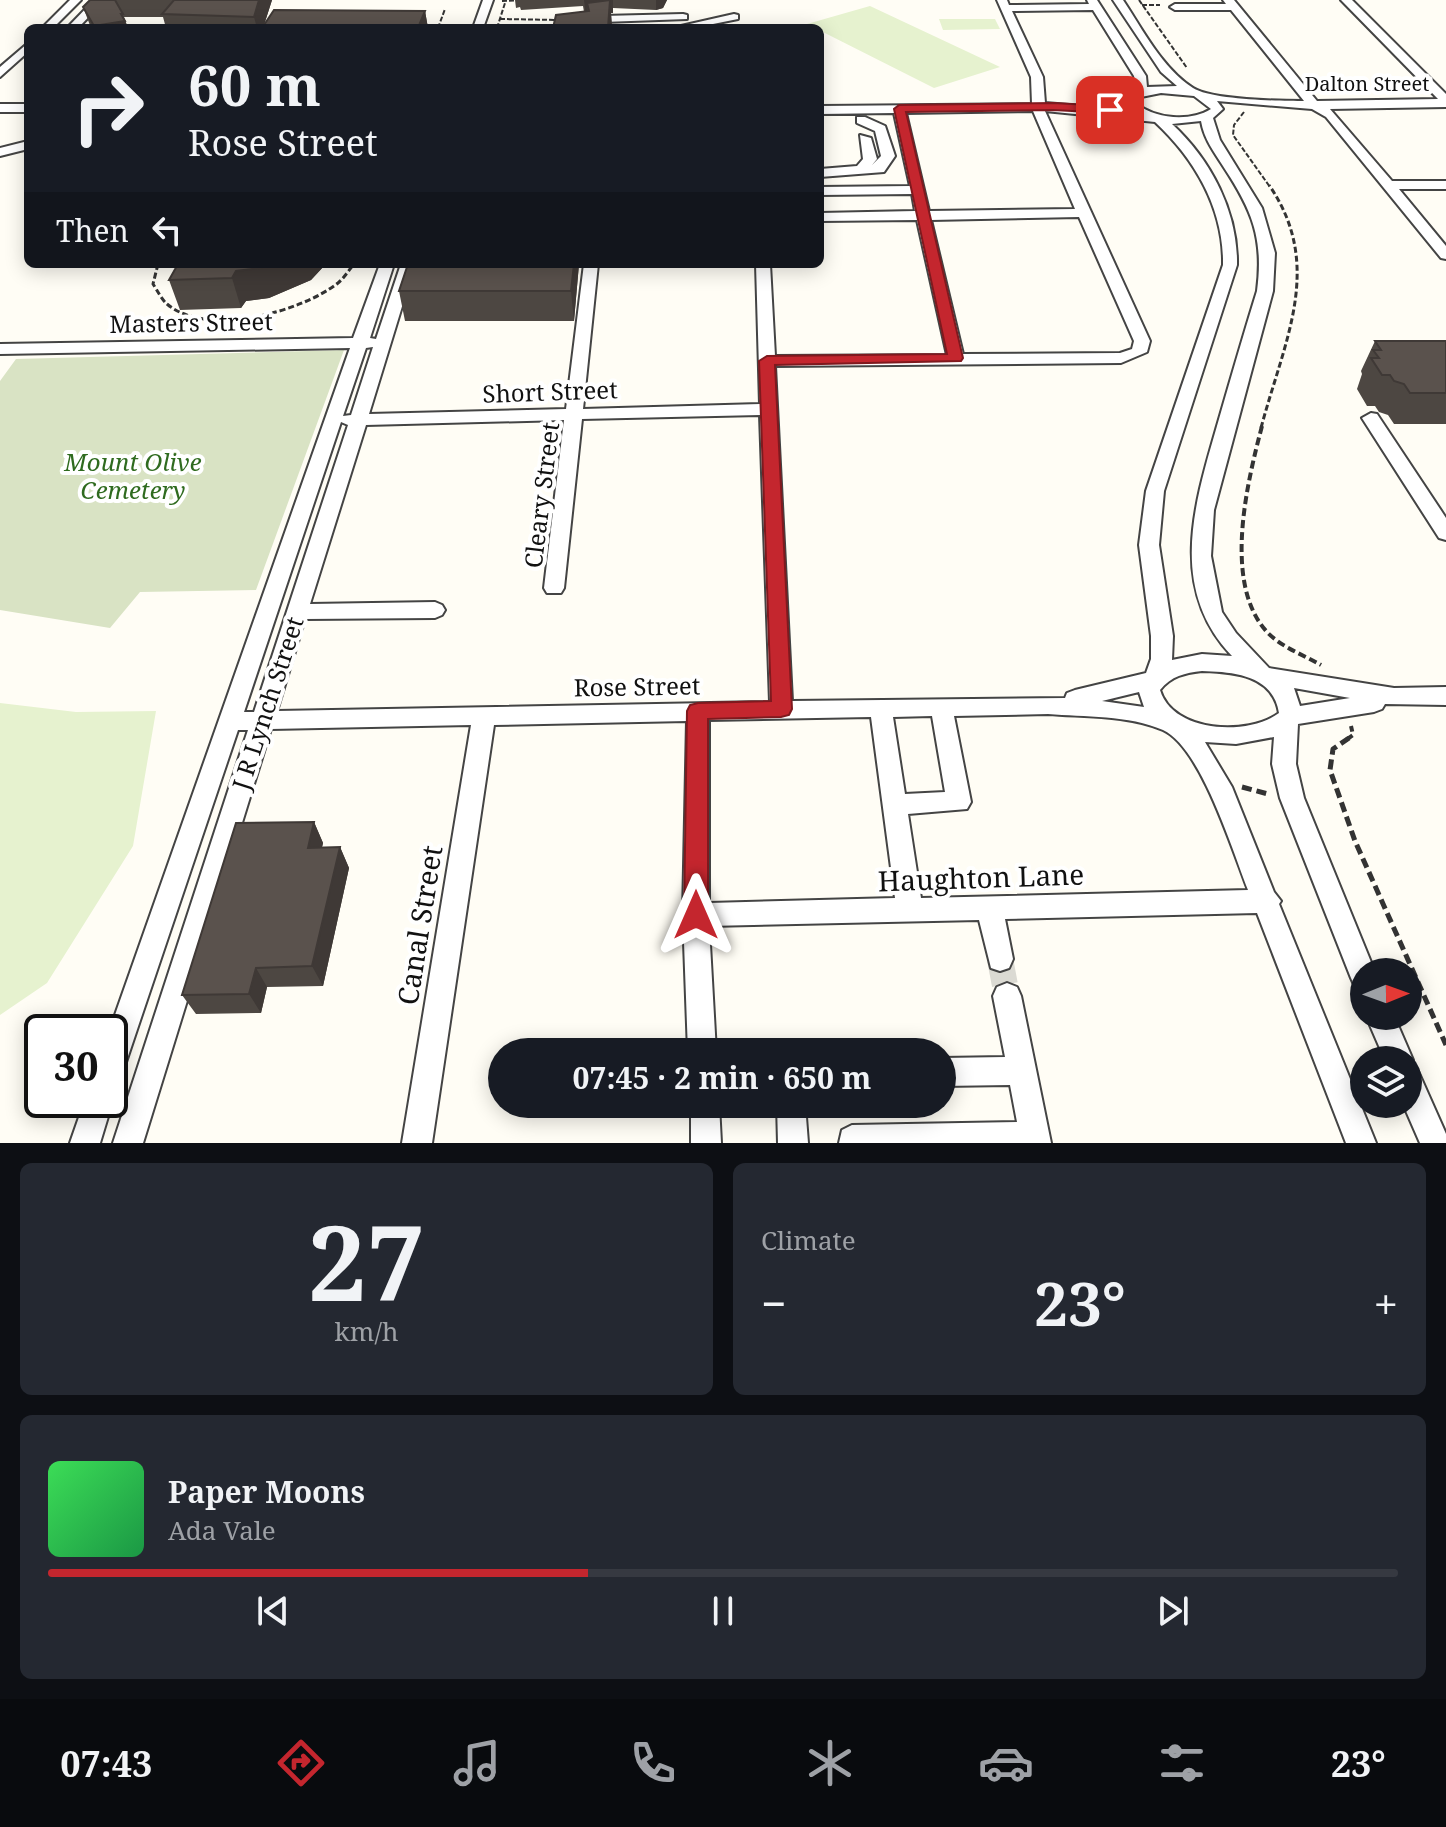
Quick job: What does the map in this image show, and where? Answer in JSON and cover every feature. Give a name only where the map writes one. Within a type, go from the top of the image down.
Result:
[{"type":"street","points":[[51,24],[76,0]]},
{"type":"street","points":[[76,24],[100,0]]},
{"type":"street","points":[[578,24],[592,19],[685,24],[682,0]]},
{"type":"street","points":[[1118,0],[1165,70],[1195,94],[1214,103],[1210,135],[1259,215],[1267,234],[1271,261],[1265,291],[1210,483],[1201,530],[1203,573],[1208,603],[1225,635],[1288,696],[1292,707],[1284,764],[1292,798],[1356,958]]},
{"type":"street","points":[[1346,0],[1446,102]]},
{"type":"street","points":[[479,24],[488,1]]},
{"type":"street","points":[[1175,7],[1230,3],[1313,104],[1330,114],[1446,255]]},
{"type":"street","points":[[1046,107],[1037,77],[1004,4],[1095,4],[1140,76],[1142,86],[1131,105],[1154,117],[1180,138],[1222,208],[1232,247],[1230,265],[1155,491],[1149,545],[1162,636],[1162,659],[1149,689],[1154,706],[1194,744],[1220,787],[1268,901],[1361,1143]]},
{"type":"street","points":[[713,24],[734,17]]},
{"type":"street","points":[[0,73],[24,50]]},
{"type":"street","name":"Dalton Street","points":[[1137,94],[1163,89],[1289,103],[1446,102]]},
{"type":"street","points":[[767,361],[1121,358],[1139,352],[1142,341],[1039,114],[1046,107],[1137,94]]},
{"type":"street","name":"Dalton Street","points":[[1154,117],[1191,120],[1240,106],[1289,103]]},
{"type":"street","points":[[824,120],[862,125],[899,109],[1046,107],[1120,111],[1154,117]]},
{"type":"street","points":[[0,108],[24,108]]},
{"type":"street","points":[[899,109],[956,358]]},
{"type":"street","points":[[824,111],[862,125]]},
{"type":"street","points":[[824,173],[860,172],[870,159],[862,125]]},
{"type":"street","points":[[0,152],[24,146]]},
{"type":"street","points":[[1389,185],[1446,185]]},
{"type":"street","points":[[824,191],[917,190]]},
{"type":"street","points":[[824,217],[1084,213]]},
{"type":"street","name":"J R Lynch Street","points":[[128,1015],[386,268]]},
{"type":"street","name":"J R Lynch Street","points":[[128,1143],[407,268]]},
{"type":"street","name":"Cleary Street","points":[[554,588],[591,268]]},
{"type":"street","points":[[763,268],[781,709]]},
{"type":"street","name":"Masters Street","points":[[0,349],[383,343]]},
{"type":"street","name":"Short Street","points":[[333,421],[769,409]]},
{"type":"street","points":[[1371,418],[1446,533]]},
{"type":"street","points":[[296,612],[435,610]]},
{"type":"street","name":"Rose Street","points":[[1048,705],[1154,678],[1174,667],[1208,663],[1266,674]]},
{"type":"street","points":[[1266,674],[1331,689],[1394,697],[1446,696]]},
{"type":"street","points":[[1289,718],[1394,697]]},
{"type":"street","name":"Rose Street","points":[[228,721],[1048,705],[1126,712],[1211,733],[1255,733],[1289,718]]},
{"type":"street","points":[[895,804],[959,802],[941,706]]},
{"type":"street","points":[[881,708],[910,911]]},
{"type":"street","points":[[698,711],[696,915],[701,1038]]},
{"type":"street","name":"Canal Street","points":[[417,1143],[484,716]]},
{"type":"street","name":"Haughton Lane","points":[[696,915],[1268,901]]},
{"type":"street","points":[[990,909],[1000,959]]},
{"type":"street","points":[[852,1140],[1036,1139],[1007,996]]},
{"type":"street","points":[[956,1072],[1022,1071]]},
{"type":"street","points":[[1422,1113],[1435,1143]]},
{"type":"street","points":[[85,1143],[93,1118]]},
{"type":"street","points":[[705,1118],[706,1143]]},
{"type":"street","points":[[792,1118],[793,1143]]},
{"type":"path","points":[[508,1],[517,0]]},
{"type":"path","points":[[488,1],[527,0]]},
{"type":"path","points":[[1139,0],[1194,78]]},
{"type":"path","points":[[499,24],[508,1]]},
{"type":"path","points":[[439,24],[445,9]]},
{"type":"path","points":[[1244,111],[1234,125],[1233,135],[1281,203],[1294,230],[1300,270],[1247,484],[1242,575],[1252,608],[1266,632],[1293,652],[1319,663],[1325,672]]},
{"type":"path","points":[[157,268],[153,284],[156,292],[169,305],[191,314],[237,318],[278,312],[316,299],[338,284],[351,268]]},
{"type":"path","points":[[1348,722],[1353,735],[1333,749],[1330,770],[1355,841],[1446,1045]]},
{"type":"path","points":[[1236,786],[1279,797]]},
{"type":"green space","points":[[870,6],[1000,67],[934,88],[824,33],[824,24],[807,24]]},
{"type":"green space","points":[[939,19],[995,19],[1000,29],[943,30]]},
{"type":"green space","name":"Mount Olive Cemetery","points":[[344,350],[256,590],[140,592],[110,628],[0,610],[0,381],[16,359]]},
{"type":"green space","points":[[0,703],[76,712],[156,711],[133,846],[47,983],[0,1015]]},
{"type":"building","points":[[90,0],[115,0],[125,21],[93,24],[83,7]]},
{"type":"building","points":[[174,0],[259,0],[254,17],[162,14]]},
{"type":"building","points":[[610,0],[608,24],[554,24],[556,15],[589,11],[587,3]]},
{"type":"building","points":[[274,10],[425,11],[420,24],[265,24]]},
{"type":"building","points":[[176,268],[260,268],[236,271],[232,278],[169,280]]},
{"type":"building","points":[[407,268],[574,268],[571,291],[399,291]]},
{"type":"building","points":[[1375,341],[1446,341],[1446,393],[1410,393],[1404,384],[1394,381],[1390,375],[1382,375],[1371,358],[1379,358],[1373,350],[1381,350]]},
{"type":"building","points":[[314,822],[308,848],[340,847],[312,966],[256,968],[249,994],[182,995],[236,823]]},
{"type":"tunnel","points":[[1000,959],[1007,996]]},
{"type":"route","points":[[696,915],[698,711],[781,709],[767,361],[956,358],[899,109],[1053,107],[1110,110]]}]
